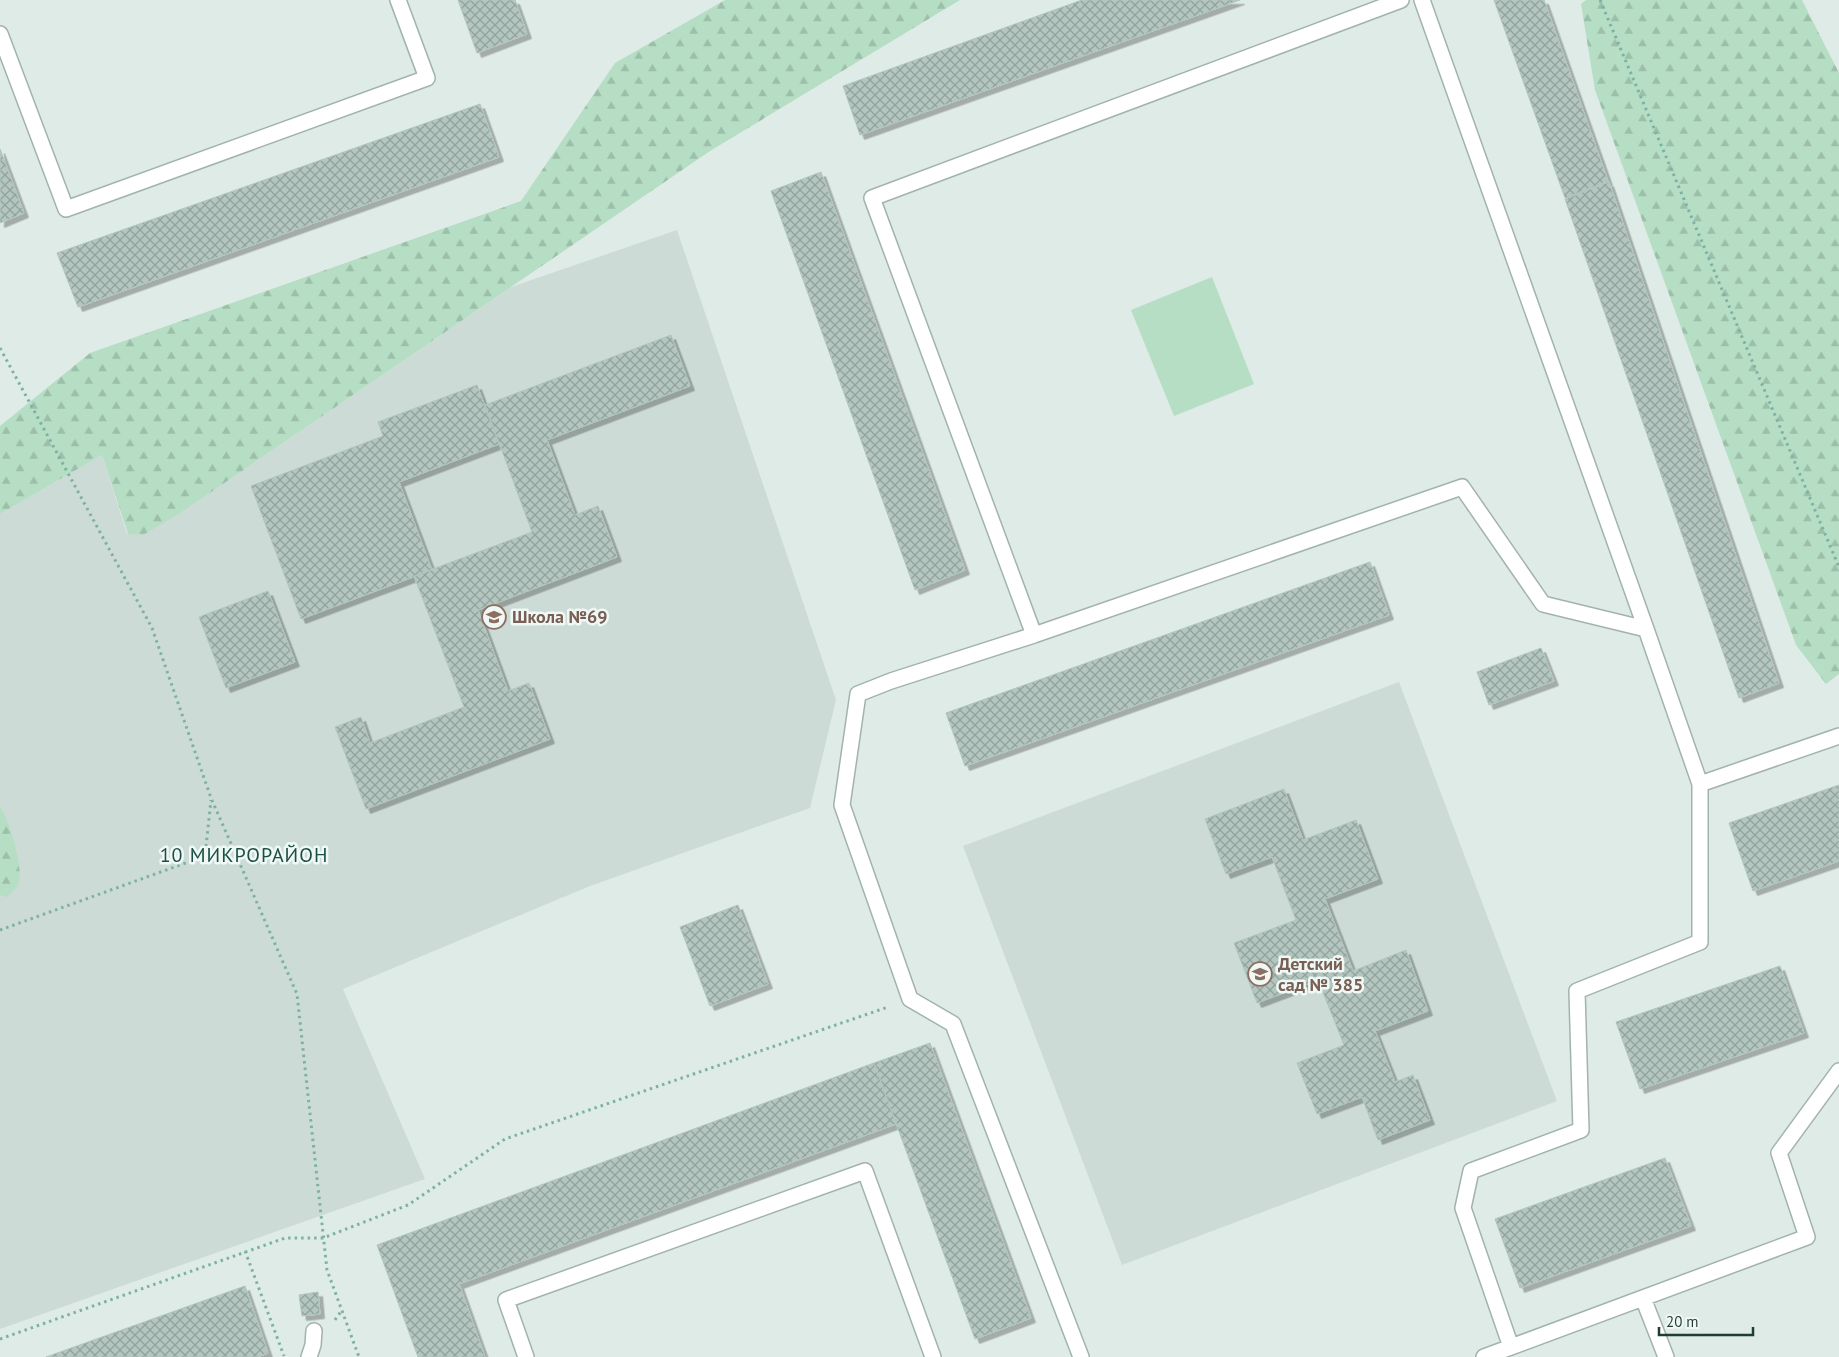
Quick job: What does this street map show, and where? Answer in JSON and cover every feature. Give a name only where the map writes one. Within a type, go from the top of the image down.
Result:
[{"type":"lane","points":[[0,34],[66,209],[427,78],[398,0]]},
{"type":"lane","points":[[1034,635],[872,198],[1402,0]]},
{"type":"lane","points":[[1422,0],[1700,784],[1700,942],[1577,991],[1581,1130],[1471,1171],[1463,1208],[1511,1347]]},
{"type":"lane","points":[[1081,1357],[953,1024],[910,999],[842,805],[858,694],[891,680],[1034,635],[1462,487],[1543,604],[1646,629]]},
{"type":"lane","points":[[1700,784],[1839,736]]},
{"type":"lane","points":[[1484,1357],[1807,1238],[1779,1153],[1839,1071]]},
{"type":"lane","points":[[526,1357],[506,1300],[866,1171],[933,1357]]},
{"type":"lane","points":[[1644,1298],[1666,1357]]},
{"type":"lane","points":[[309,1357],[313,1345],[314,1331]]},
{"type":"path","points":[[1600,0],[1839,567]]},
{"type":"path","points":[[0,348],[152,628],[211,798],[297,994],[327,1270],[359,1357]]},
{"type":"path","points":[[0,930],[205,856],[211,798]]},
{"type":"path","points":[[0,1339],[285,1238],[324,1238],[408,1205],[505,1139],[910,999]]},
{"type":"path","points":[[245,1252],[284,1357]]},
{"type":"shaded area","points":[[677,230],[836,700],[810,808],[590,886],[343,989],[425,1179],[0,1329],[0,514],[102,455],[127,534],[182,512],[511,287]]},
{"type":"shaded area","name":"Детский сад № 385","points":[[1399,682],[1557,1101],[1122,1265],[963,846]]},
{"type":"green space","points":[[725,0],[960,0],[710,151],[182,512],[143,535],[128,534],[102,455],[0,514],[0,426],[90,353],[521,201],[615,63]]},
{"type":"green space","points":[[1586,0],[1802,0],[1839,73],[1839,674],[1826,684],[1796,645],[1595,90],[1581,4]]},
{"type":"green space","points":[[1212,277],[1254,384],[1174,416],[1131,310]]},
{"type":"green space","points":[[0,806],[18,857],[20,878],[16,888],[7,897],[0,895]]},
{"type":"building","points":[[458,0],[515,0],[527,34],[477,53]]},
{"type":"building","points":[[1082,0],[1240,0],[860,135],[843,86]]},
{"type":"building","points":[[1494,0],[1544,0],[1608,181],[1565,198]]},
{"type":"building","points":[[480,104],[499,157],[78,307],[57,253]]},
{"type":"building","points":[[0,149],[24,213],[0,223]]},
{"type":"building","points":[[821,172],[965,570],[915,590],[771,191]]},
{"type":"building","points":[[1609,182],[1779,683],[1739,698],[1565,199]]},
{"type":"building","points":[[671,335],[690,386],[547,440],[575,515],[598,506],[617,557],[478,610],[508,691],[529,683],[550,739],[366,809],[335,727],[361,717],[370,743],[464,707],[414,576],[532,532],[485,405]]},
{"type":"building","points":[[477,385],[499,444],[399,482],[432,570],[301,619],[251,486],[383,436],[378,422]]},
{"type":"building","points":[[1370,562],[1389,615],[965,766],[946,713]]},
{"type":"building","points":[[268,591],[295,662],[226,688],[199,617]]},
{"type":"building","points":[[1541,648],[1554,681],[1489,705],[1477,672]]},
{"type":"building","points":[[1839,785],[1839,861],[1753,891],[1729,823]]},
{"type":"building","points":[[1284,789],[1303,840],[1356,820],[1378,879],[1325,899],[1353,971],[1406,950],[1428,1011],[1375,1031],[1395,1082],[1413,1075],[1430,1120],[1378,1140],[1362,1097],[1317,1114],[1297,1063],[1344,1045],[1318,980],[1257,1003],[1234,943],[1296,920],[1272,857],[1226,874],[1205,819]]},
{"type":"building","points":[[738,905],[768,984],[710,1006],[680,927]]},
{"type":"building","points":[[1780,966],[1804,1033],[1640,1089],[1616,1022]]},
{"type":"building","points":[[930,1043],[1031,1318],[975,1339],[874,1063]]},
{"type":"building","points":[[874,1063],[896,1124],[459,1284],[485,1357],[418,1357],[377,1245]]},
{"type":"building","points":[[1665,1158],[1691,1226],[1520,1288],[1495,1219]]},
{"type":"building","points":[[245,1286],[268,1353],[257,1357],[46,1357]]},
{"type":"building","points":[[318,1292],[320,1314],[302,1316],[299,1295]]},
{"type":"place","name":"Школа №69","points":[[494,617]]},
{"type":"place","name":"Детский сад № 385","points":[[1260,974]]},
{"type":"district","name":"10 МИКРОРАЙОН","points":[[244,855]]}]
